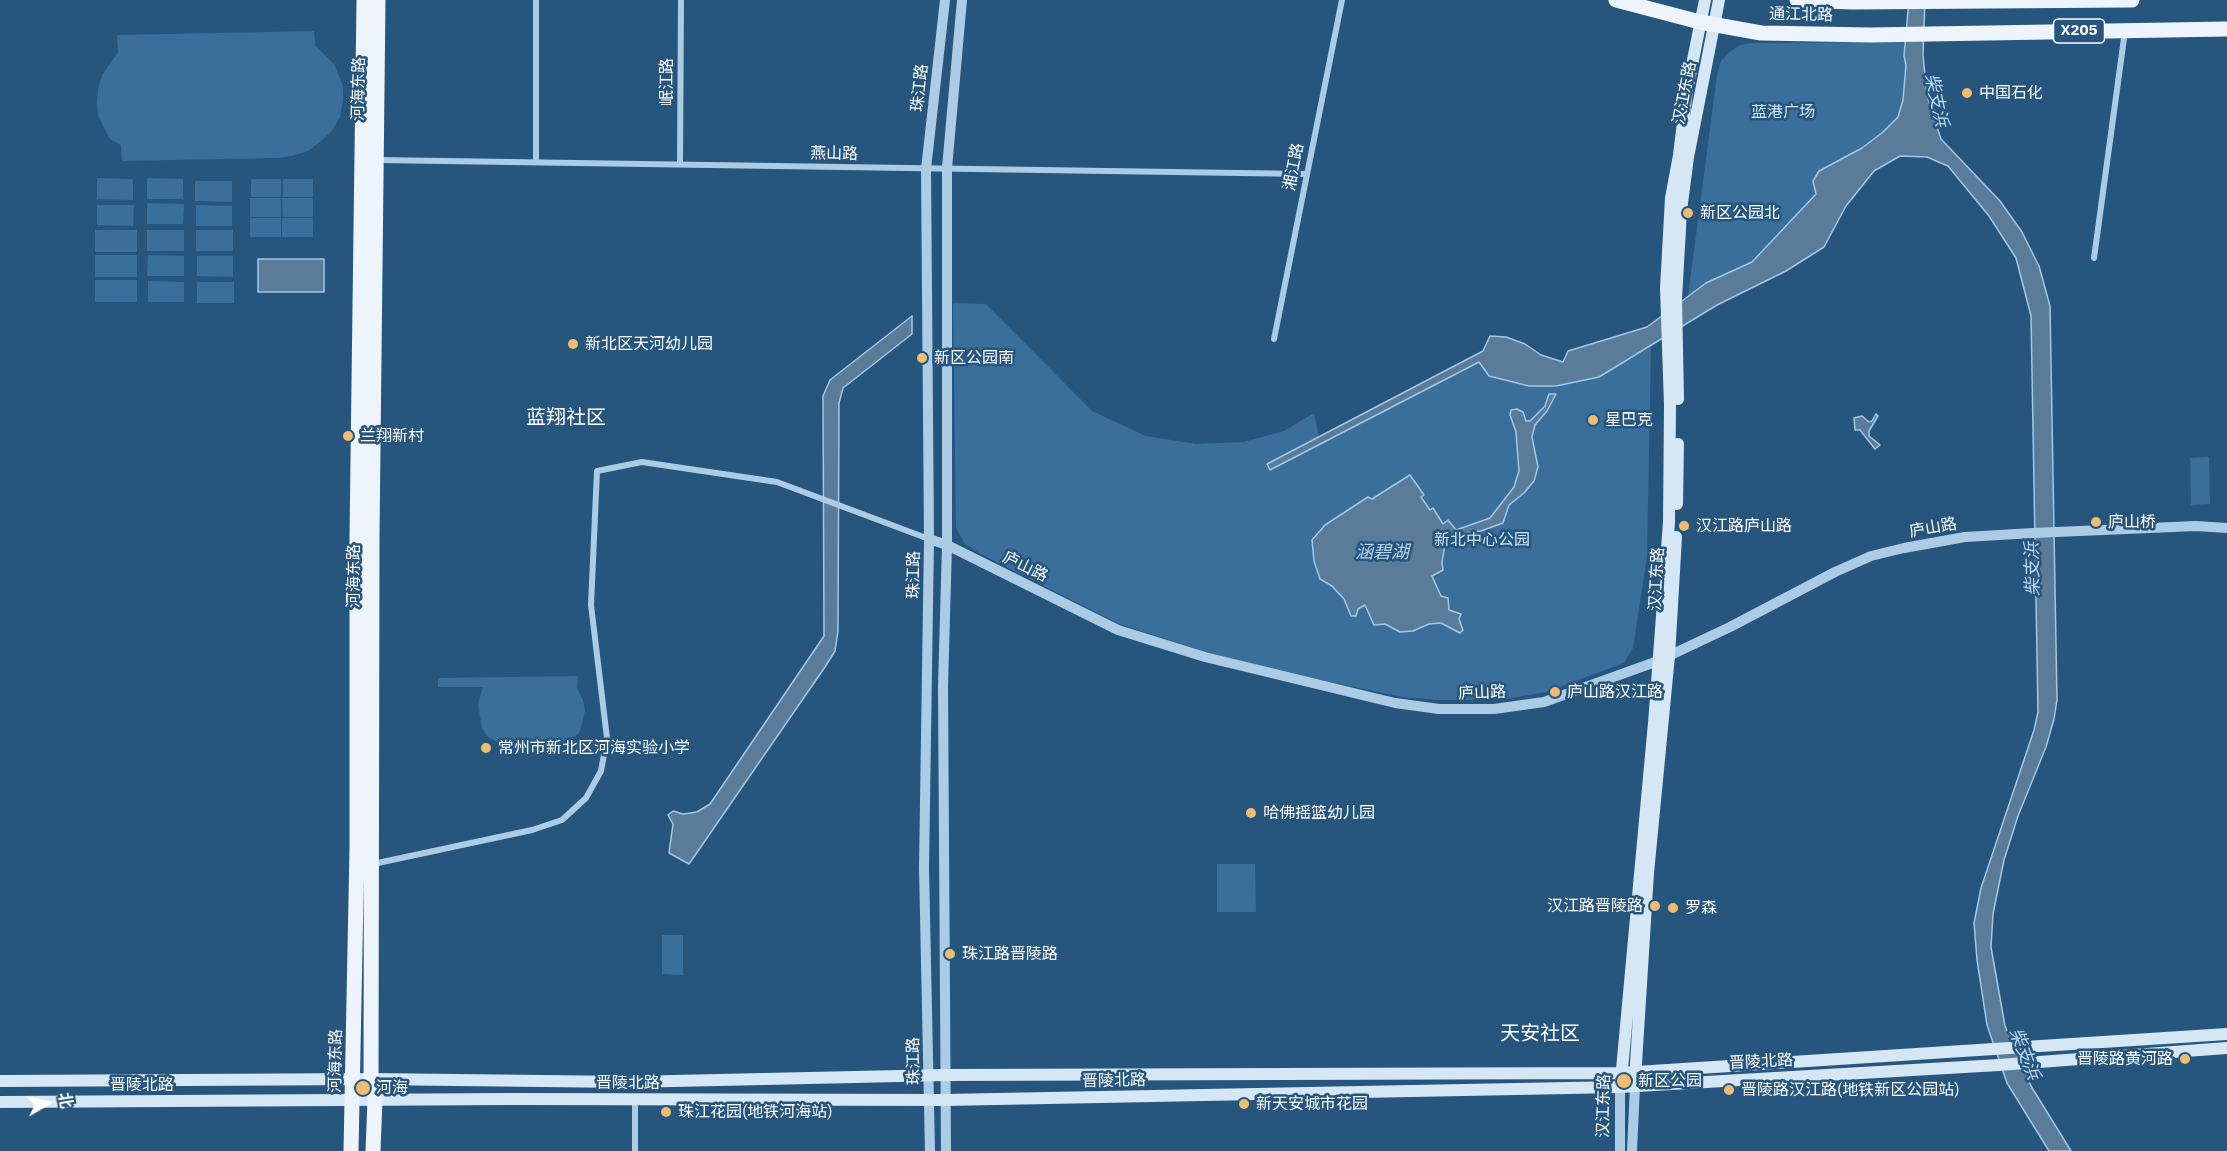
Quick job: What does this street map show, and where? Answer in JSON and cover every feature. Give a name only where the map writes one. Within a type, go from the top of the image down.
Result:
[{"type":"main road","name":"河海东路","points":[[364,0],[369,160],[372,536],[371,1079],[375,1100],[373,1151]]},
{"type":"main road","name":"河海东路","points":[[351,1151],[357,848],[357,536],[369,160],[378,0]]},
{"type":"main road","name":"通江北路","points":[[1616,0],[1713,15],[1761,33],[1903,34],[2125,30]]},
{"type":"main road","name":"汉江东路","points":[[1635,1086],[1664,659],[1669,522],[1671,304],[1688,157],[1713,15],[1705,0]]},
{"type":"main road","name":"X205","points":[[1797,0],[2132,0]]},
{"type":"main road","name":"X205","points":[[2125,30],[2227,29]]},
{"type":"main road","name":"汉江东路","points":[[1620,1087],[1664,659]]},
{"type":"main road","name":"晋陵北路","points":[[0,1081],[371,1079],[628,1082],[945,1075],[1621,1073],[2227,1034]]},
{"type":"main road","name":"晋陵北路","points":[[0,1102],[930,1101],[1620,1087],[1999,1065],[2227,1048]]},
{"type":"street","points":[[536,0],[536,162]]},
{"type":"street","name":"岷江路","points":[[680,164],[681,0]]},
{"type":"street","name":"珠江路","points":[[930,1151],[924,868],[929,538],[926,169],[945,0]]},
{"type":"street","name":"珠江路","points":[[945,1151],[943,687],[947,545],[947,168],[962,0]]},
{"type":"street","name":"湘江路","points":[[1274,339],[1342,0]]},
{"type":"street","points":[[2094,258],[2125,30]]},
{"type":"street","name":"燕山路","points":[[369,160],[1306,174]]},
{"type":"street","points":[[372,864],[532,830],[562,820],[586,798],[601,771],[608,738],[591,605],[597,471],[642,462],[777,482],[929,538]]},
{"type":"street","name":"庐山路","points":[[929,538],[1118,630],[1204,657],[1395,703],[1439,709],[1494,710],[1544,702],[1664,659],[1871,556],[1965,537],[2196,526],[2227,528]]},
{"type":"street","name":"汉江东路","points":[[1632,1151],[1635,1086]]},
{"type":"street","name":"汉江东路","points":[[1620,1087],[1620,1151]]},
{"type":"street","points":[[635,1100],[635,1151]]},
{"type":"green space","points":[[314,31],[315,45],[334,64],[343,86],[343,100],[340,117],[332,131],[308,151],[277,158],[122,161],[121,145],[110,139],[98,115],[97,103],[102,75],[118,52],[117,35]]},
{"type":"green space","name":"蓝港广场","points":[[1905,42],[1903,100],[1898,117],[1862,148],[1819,171],[1813,181],[1816,194],[1752,262],[1706,283],[1688,296],[1717,75],[1721,61],[1740,45],[1753,43]]},
{"type":"green space","points":[[97,178],[133,179],[133,200],[97,199]]},
{"type":"green space","points":[[147,178],[183,179],[183,199],[147,199]]},
{"type":"green space","points":[[251,179],[281,179],[281,197],[251,197]]},
{"type":"green space","points":[[283,179],[313,179],[313,197],[283,197]]},
{"type":"green space","points":[[195,181],[232,181],[232,202],[195,201]]},
{"type":"green space","points":[[250,198],[281,198],[281,217],[250,217]]},
{"type":"green space","points":[[282,198],[313,198],[313,217],[283,217]]},
{"type":"green space","points":[[147,203],[184,204],[183,224],[147,224]]},
{"type":"green space","points":[[97,205],[134,205],[133,226],[97,225]]},
{"type":"green space","points":[[196,205],[232,206],[232,226],[196,226]]},
{"type":"green space","points":[[250,218],[281,218],[281,237],[250,237]]},
{"type":"green space","points":[[282,218],[313,218],[313,237],[282,237]]},
{"type":"green space","points":[[95,230],[137,230],[137,252],[95,252]]},
{"type":"green space","points":[[147,230],[184,230],[184,251],[147,251]]},
{"type":"green space","points":[[196,230],[233,230],[233,251],[196,251]]},
{"type":"green space","points":[[95,255],[137,255],[137,277],[95,277]]},
{"type":"green space","points":[[148,255],[184,256],[184,276],[147,276]]},
{"type":"green space","points":[[197,256],[233,256],[233,277],[197,276]]},
{"type":"green space","points":[[95,280],[137,280],[137,302],[95,302]]},
{"type":"green space","points":[[148,281],[184,282],[184,302],[148,302]]},
{"type":"green space","points":[[197,282],[234,282],[234,303],[197,303]]},
{"type":"green space","name":"新北中心公园","points":[[953,303],[986,304],[1092,411],[1146,436],[1196,444],[1243,442],[1284,431],[1314,413],[1319,437],[1267,464],[1270,470],[1479,362],[1599,377],[1651,347],[1647,557],[1633,648],[1624,663],[1546,692],[1501,700],[1439,700],[1402,697],[1283,672],[1206,652],[1119,624],[979,553],[965,544],[956,528]]},
{"type":"green space","points":[[2209,457],[2210,504],[2191,505],[2190,458]]},
{"type":"green space","points":[[578,676],[577,688],[585,710],[583,721],[579,733],[561,742],[497,742],[488,737],[482,729],[478,703],[483,687],[438,687],[438,678]]},
{"type":"green space","points":[[1217,864],[1255,864],[1256,912],[1217,912]]},
{"type":"green space","points":[[662,935],[683,935],[683,975],[662,974]]},
{"type":"water","points":[[1909,0],[1925,0],[1923,55],[1927,96],[1941,139],[2000,201],[2022,232],[2039,266],[2050,306],[2057,700],[2046,747],[2018,816],[2004,860],[1993,914],[1991,947],[2005,1026],[2031,1086],[2071,1151],[2049,1151],[2007,1083],[1987,1025],[1977,960],[1974,923],[1981,888],[2038,712],[2031,316],[2016,258],[1989,216],[1948,166],[1927,157],[1900,156],[1874,171],[1846,206],[1824,247],[1786,271],[1717,305],[1599,377],[1556,386],[1529,386],[1489,376],[1479,362],[1270,470],[1267,464],[1483,351],[1490,336],[1506,337],[1525,344],[1541,355],[1563,362],[1568,351],[1647,327],[1706,283],[1752,262],[1816,194],[1813,181],[1819,171],[1862,148],[1898,117],[1903,100]]},
{"type":"water","points":[[258,259],[324,259],[324,292],[258,292]]},
{"type":"water","points":[[912,316],[912,334],[843,388],[839,403],[838,631],[835,651],[689,864],[669,853],[673,824],[668,815],[673,811],[683,814],[697,812],[710,804],[824,636],[823,396],[830,380]]},
{"type":"water","name":"涵碧湖","points":[[1549,394],[1556,394],[1547,411],[1535,425],[1532,437],[1538,467],[1534,481],[1509,505],[1503,523],[1481,531],[1458,534],[1445,542],[1443,570],[1432,576],[1441,596],[1448,598],[1449,610],[1461,614],[1459,619],[1463,630],[1460,633],[1441,623],[1429,624],[1413,631],[1400,632],[1385,624],[1374,625],[1365,605],[1358,609],[1356,616],[1351,616],[1344,599],[1332,586],[1320,579],[1314,561],[1312,540],[1325,525],[1368,497],[1372,499],[1410,475],[1424,495],[1421,497],[1430,510],[1433,508],[1443,524],[1448,520],[1456,530],[1490,518],[1514,487],[1519,471],[1516,432],[1510,415],[1511,410],[1517,409],[1523,412],[1526,421],[1530,421],[1545,406]]},
{"type":"water","points":[[1876,414],[1878,416],[1869,431],[1869,436],[1880,445],[1875,449],[1860,430],[1855,430],[1854,418],[1862,416],[1869,422]]},
{"type":"place","name":"中国石化","points":[[1967,93]]},
{"type":"place","name":"新区公园北","points":[[1688,213]]},
{"type":"place","name":"新北区天河幼儿园","points":[[573,344]]},
{"type":"place","name":"新区公园南","points":[[922,358]]},
{"type":"place","name":"星巴克","points":[[1593,420]]},
{"type":"place","name":"兰翔新村","points":[[348,436]]},
{"type":"place","name":"庐山桥","points":[[2096,522]]},
{"type":"place","name":"汉江路庐山路","points":[[1684,526]]},
{"type":"place","name":"庐山路汉江路","points":[[1555,692]]},
{"type":"place","name":"常州市新北区河海实验小学","points":[[486,748]]},
{"type":"place","name":"哈佛摇篮幼儿园","points":[[1251,813]]},
{"type":"place","name":"汉江路晋陵路","points":[[1655,906]]},
{"type":"place","name":"罗森","points":[[1673,908]]},
{"type":"place","name":"珠江路晋陵路","points":[[950,954]]},
{"type":"place","name":"晋陵路黄河路","points":[[2185,1059]]},
{"type":"place","name":"新区公园","points":[[1624,1081]]},
{"type":"place","name":"河海","points":[[363,1088]]},
{"type":"place","name":"晋陵路汉江路(地铁新区公园站)","points":[[1729,1090]]},
{"type":"place","name":"新天安城市花园","points":[[1244,1104]]},
{"type":"place","name":"珠江花园(地铁河海站)","points":[[666,1112]]},
{"type":"district","name":"蓝翔社区","points":[[566,418]]},
{"type":"district","name":"天安社区","points":[[1540,1034]]},
{"type":"water label","name":"柴支浜","points":[[1936,100]]},
{"type":"water label","name":"柴支浜","points":[[2033,569]]},
{"type":"water label","name":"柴支浜","points":[[2024,1054]]}]
